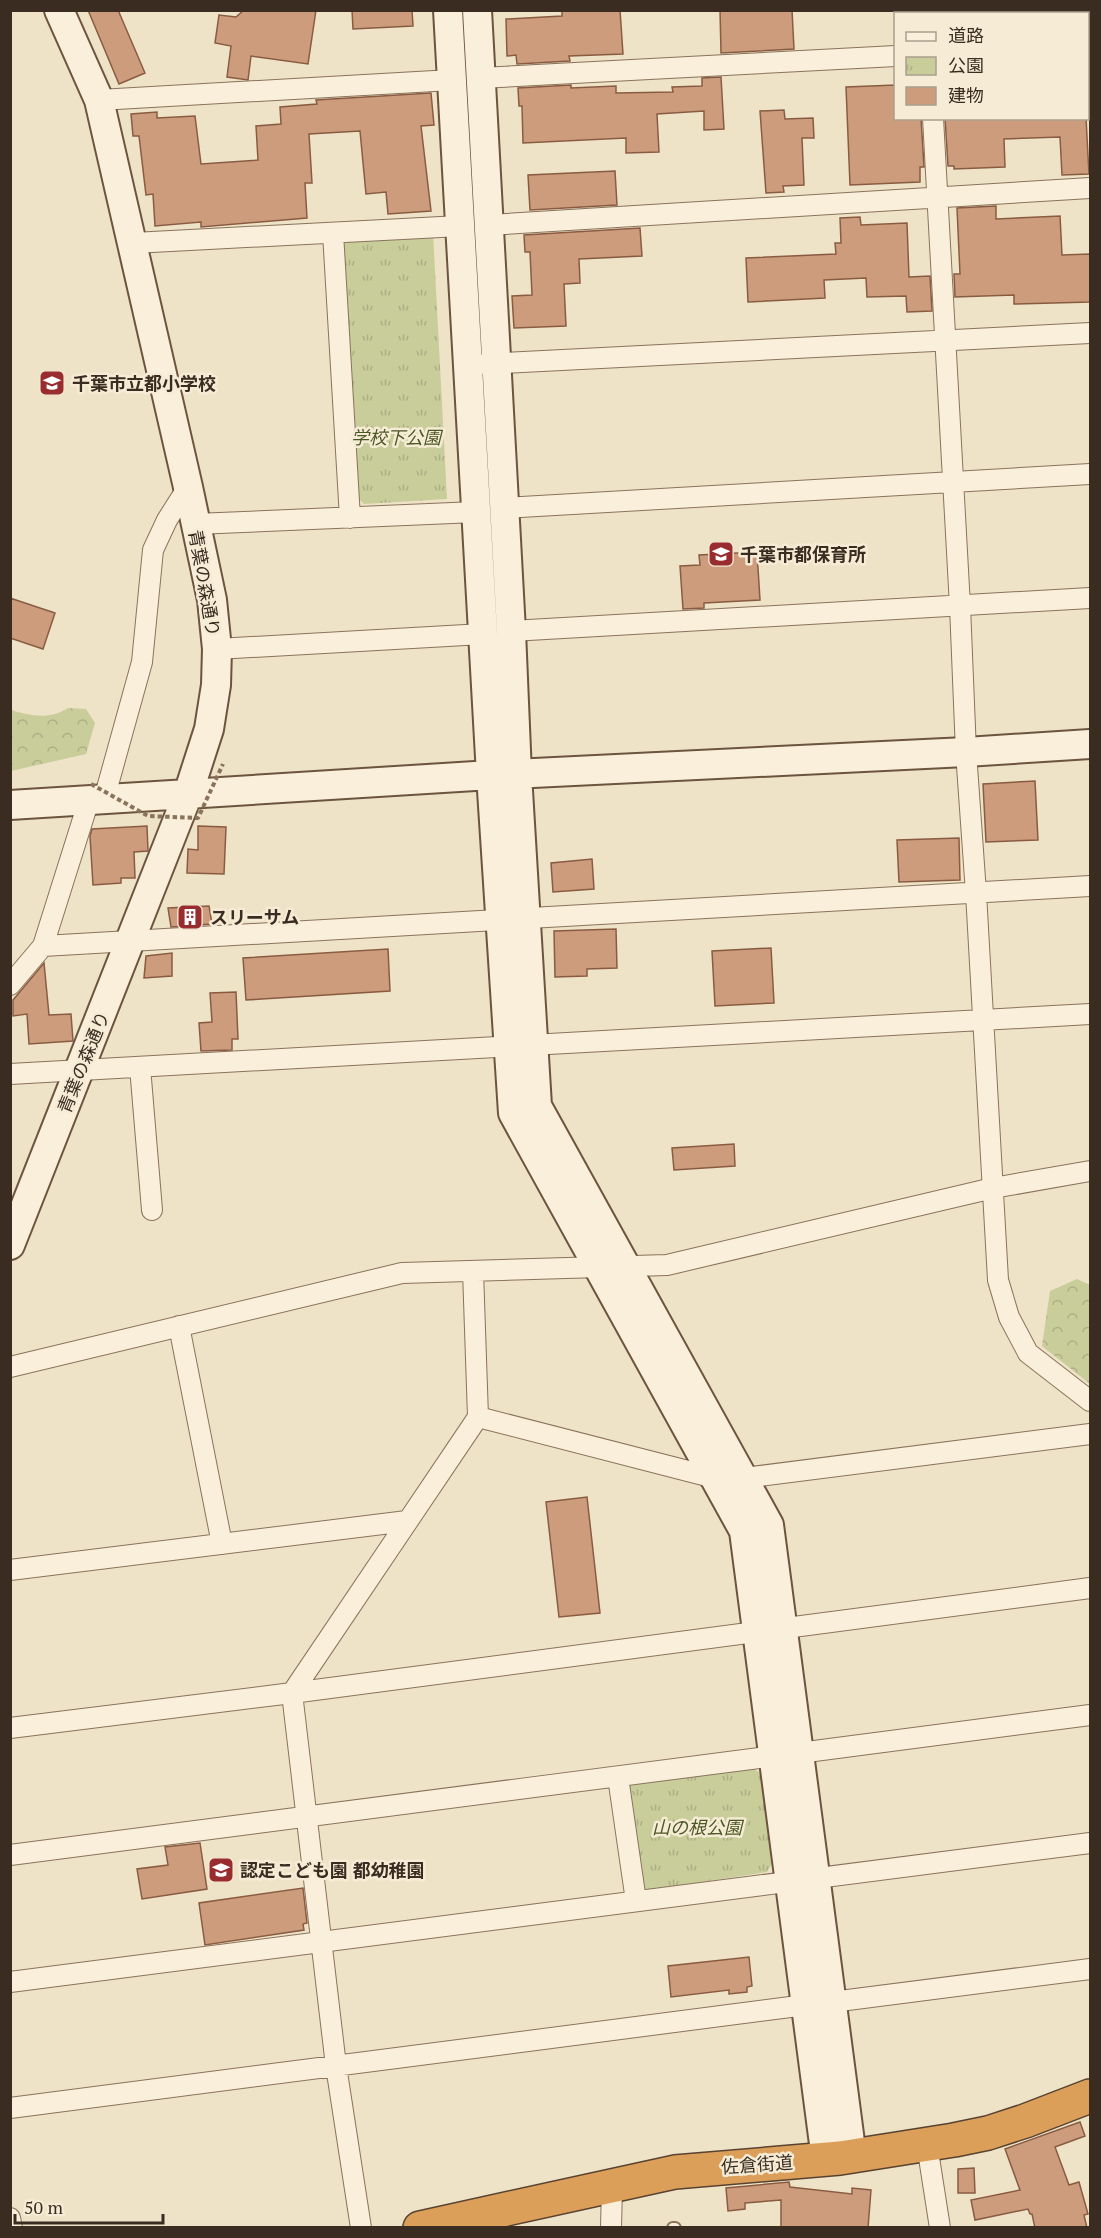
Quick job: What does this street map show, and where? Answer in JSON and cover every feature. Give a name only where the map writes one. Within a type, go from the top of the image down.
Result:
[{"type":"highway","name":"佐倉街道","points":[[420,2228],[675,2172],[840,2158],[988,2133],[1090,2096]]},
{"type":"street","name":"青葉の森通り","points":[[10,1245],[188,794],[209,729],[216,686],[217,649],[212,600],[189,487],[133,243],[99,100],[59,10]]},
{"type":"street","points":[[448,10],[483,634],[504,775],[522,1045],[537,1106],[612,1267],[715,1478],[744,1531],[770,1630]]},
{"type":"street","points":[[477,10],[511,631],[504,775]]},
{"type":"street","points":[[481,78],[894,56]]},
{"type":"street","points":[[99,100],[452,80]]},
{"type":"street","points":[[933,120],[954,482],[966,753],[998,1280],[1009,1317],[1028,1353],[1090,1401]]},
{"type":"street","points":[[489,225],[1090,188]]},
{"type":"street","points":[[133,243],[460,226]]},
{"type":"street","points":[[333,233],[350,518]]},
{"type":"street","points":[[468,365],[1090,333]]},
{"type":"street","points":[[505,508],[1090,474]]},
{"type":"street","points":[[10,985],[43,946],[142,662],[153,550],[167,520],[189,487]]},
{"type":"street","points":[[195,524],[476,512]]},
{"type":"street","points":[[511,631],[1090,598]]},
{"type":"street","points":[[217,649],[483,634]]},
{"type":"street","points":[[10,805],[95,794],[188,794],[504,775],[966,753],[1090,744]]},
{"type":"street","points":[[43,946],[1090,886]]},
{"type":"street","points":[[10,1074],[1090,1014]]},
{"type":"street","points":[[140,1067],[152,1210]]},
{"type":"street","points":[[10,1367],[402,1273],[667,1264],[993,1188],[1090,1171]]},
{"type":"street","points":[[612,1267],[744,1478],[769,1525],[770,1630],[786,1755],[819,2004],[850,2142],[840,2158]]},
{"type":"street","points":[[361,2228],[336,2066],[292,1693],[478,1418],[473,1271]]},
{"type":"street","points":[[179,1326],[222,1544]]},
{"type":"street","points":[[478,1418],[715,1478]]},
{"type":"street","points":[[744,1478],[1090,1434]]},
{"type":"street","points":[[10,1570],[407,1521]]},
{"type":"street","points":[[10,1728],[1090,1588]]},
{"type":"street","points":[[10,1855],[1090,1715]]},
{"type":"street","points":[[618,1777],[636,1901]]},
{"type":"street","points":[[10,1982],[1090,1843]]},
{"type":"street","points":[[10,2108],[1090,1969]]},
{"type":"street","points":[[927,2145],[940,2228]]},
{"type":"street","points":[[611,2228],[612,2186]]},
{"type":"street","points":[[10,2218],[12,2228]]},
{"type":"path","points":[[95,794],[148,816],[198,818],[222,764]]},
{"type":"green space","name":"学校下公園","points":[[433,233],[447,499],[364,504],[350,491],[338,250],[349,235]]},
{"type":"green space","points":[[68,708],[86,709],[95,723],[86,754],[11,771],[11,710],[40,716],[61,712]]},
{"type":"green space","points":[[1077,1279],[1090,1285],[1090,1384],[1042,1346],[1050,1291]]},
{"type":"green space","name":"山の根公園","points":[[749,1766],[762,1774],[773,1862],[767,1872],[643,1891],[624,1787],[630,1780]]},
{"type":"building","points":[[88,10],[118,10],[145,73],[119,84]]},
{"type":"building","points":[[244,10],[316,10],[308,64],[251,56],[248,80],[227,77],[231,46],[215,43],[219,15],[236,17]]},
{"type":"building","points":[[352,10],[412,10],[413,26],[353,29]]},
{"type":"building","points":[[562,10],[620,10],[623,54],[569,56],[570,61],[517,64],[516,55],[507,56],[506,19],[562,16]]},
{"type":"building","points":[[720,10],[792,10],[794,49],[721,53]]},
{"type":"building","points":[[721,77],[724,129],[704,130],[704,111],[657,114],[659,152],[626,153],[626,138],[523,143],[522,106],[519,106],[518,88],[571,85],[571,88],[616,86],[616,93],[673,92],[672,87],[702,86],[702,78]]},
{"type":"building","points":[[894,85],[894,120],[921,120],[924,167],[920,167],[920,182],[850,185],[846,87]]},
{"type":"building","points":[[431,93],[434,125],[421,126],[431,211],[388,214],[386,192],[366,194],[360,131],[309,134],[312,183],[305,183],[307,218],[201,227],[201,222],[155,226],[153,194],[146,195],[139,136],[133,136],[131,114],[157,112],[157,118],[195,116],[201,164],[258,160],[256,126],[281,124],[280,107],[317,104],[316,100]]},
{"type":"building","points":[[784,110],[785,119],[813,118],[814,138],[802,138],[804,185],[783,186],[784,192],[766,193],[760,111]]},
{"type":"building","points":[[945,120],[1086,120],[1089,174],[1062,175],[1060,137],[1004,139],[1005,167],[954,169],[954,166],[948,166]]},
{"type":"building","points":[[615,171],[617,205],[530,210],[528,175]]},
{"type":"building","points":[[996,206],[996,219],[1060,216],[1062,255],[1090,254],[1090,302],[1014,304],[1014,295],[955,297],[954,274],[960,274],[957,208]]},
{"type":"building","points":[[860,217],[861,225],[907,223],[909,277],[930,276],[932,311],[907,312],[906,296],[867,297],[866,278],[824,280],[825,298],[748,302],[746,258],[836,254],[835,243],[841,243],[840,218]]},
{"type":"building","points":[[640,228],[642,256],[579,259],[580,283],[564,284],[566,326],[514,328],[512,296],[532,295],[530,252],[525,252],[524,235]]},
{"type":"building","points":[[757,552],[760,600],[704,603],[704,608],[683,609],[680,566],[700,565],[699,555]]},
{"type":"building","points":[[10,598],[55,613],[43,649],[10,638]]},
{"type":"building","points":[[1035,781],[1038,840],[986,842],[983,784]]},
{"type":"building","points":[[147,826],[148,851],[134,852],[135,878],[121,878],[121,883],[93,885],[90,836],[92,829]]},
{"type":"building","points":[[198,826],[226,827],[224,874],[187,873],[188,849],[198,850]]},
{"type":"building","points":[[959,838],[960,880],[899,882],[897,840]]},
{"type":"building","points":[[592,859],[594,889],[553,892],[551,863]]},
{"type":"building","name":"スリーサム","points":[[209,906],[212,924],[171,927],[168,908]]},
{"type":"building","points":[[616,929],[617,968],[587,969],[587,976],[555,977],[554,931]]},
{"type":"building","points":[[771,948],[774,1003],[715,1006],[712,951]]},
{"type":"building","points":[[388,949],[390,991],[246,1000],[243,958]]},
{"type":"building","points":[[172,953],[172,976],[144,978],[146,956]]},
{"type":"building","points":[[44,963],[49,1015],[71,1014],[73,1041],[29,1044],[27,1014],[13,1016],[13,1000]]},
{"type":"building","points":[[236,992],[238,1039],[232,1039],[232,1050],[201,1051],[199,1023],[212,1022],[210,993]]},
{"type":"building","points":[[734,1144],[735,1166],[674,1170],[672,1148]]},
{"type":"building","points":[[587,1497],[600,1613],[559,1617],[546,1502]]},
{"type":"building","points":[[200,1843],[207,1889],[142,1899],[137,1869],[168,1865],[165,1847]]},
{"type":"building","points":[[303,1888],[307,1923],[303,1924],[304,1930],[205,1945],[199,1903]]},
{"type":"building","points":[[749,1957],[752,1986],[747,1987],[747,1992],[729,1994],[729,1990],[671,1997],[668,1966]]},
{"type":"building","points":[[1080,2122],[1085,2136],[1055,2147],[1069,2185],[1079,2182],[1088,2214],[1084,2215],[1087,2228],[1035,2228],[1032,2214],[1028,2209],[975,2220],[971,2200],[1020,2190],[1005,2149]]},
{"type":"building","points":[[974,2168],[975,2193],[958,2193],[958,2169]]},
{"type":"building","points":[[789,2182],[790,2187],[852,2194],[852,2188],[871,2190],[868,2228],[781,2228],[781,2200],[745,2203],[745,2209],[728,2211],[726,2188]]},
{"type":"place","name":"千葉市立都小学校","points":[[52,383]]},
{"type":"place","name":"千葉市都保育所","points":[[721,554]]},
{"type":"place","name":"スリーサム","points":[[190,917]]},
{"type":"place","name":"認定こども園 都幼稚園","points":[[221,1870]]}]
